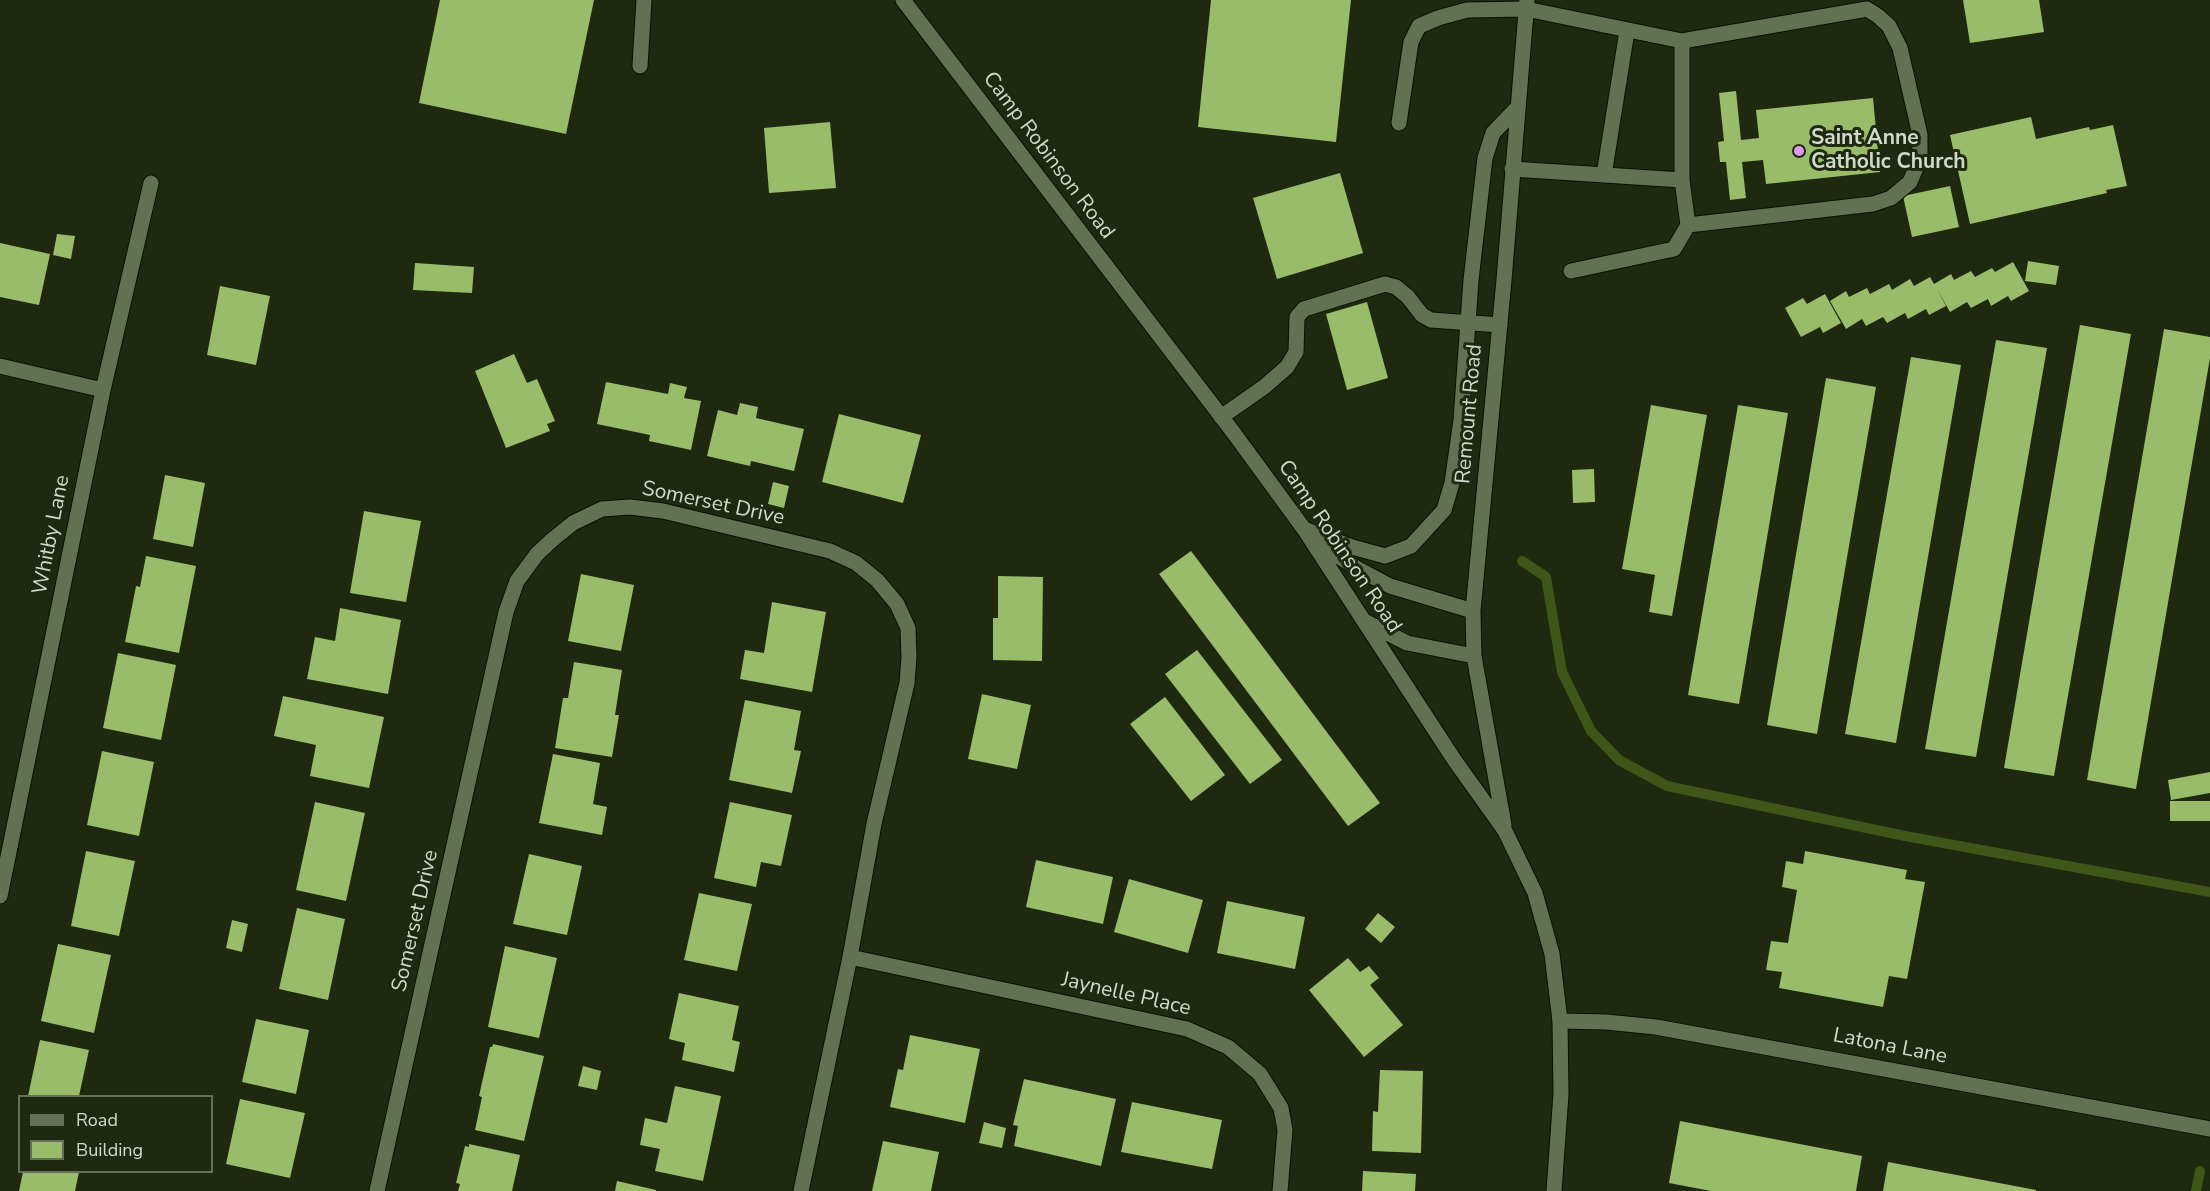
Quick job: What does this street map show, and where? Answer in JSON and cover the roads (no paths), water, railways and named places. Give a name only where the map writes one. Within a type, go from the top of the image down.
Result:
[{"type":"street","points":[[640,66],[644,0]]},
{"type":"street","name":"Camp Robinson Road","points":[[903,0],[1304,529],[1453,758],[1505,831],[1535,893],[1552,954],[1560,1021],[1560,1094],[1554,1191]]},
{"type":"street","points":[[1399,123],[1411,42],[1419,26],[1467,10],[1526,5],[1627,31],[1682,41],[1867,5],[1889,26],[1900,48],[1920,135],[1920,158],[1911,182],[1891,198],[1873,204],[1688,225]]},
{"type":"street","name":"Remount Road","points":[[1505,831],[1474,656],[1473,611],[1500,325],[1526,5]]},
{"type":"street","points":[[1604,175],[1627,31]]},
{"type":"street","points":[[1571,271],[1674,249],[1688,225],[1682,180],[1682,41]]},
{"type":"street","points":[[1304,529],[1352,547],[1385,556],[1411,546],[1444,510],[1452,483],[1461,420],[1471,280],[1485,158],[1492,133],[1516,109]]},
{"type":"street","points":[[1512,169],[1682,180]]},
{"type":"street","name":"Whitby Lane","points":[[0,896],[103,390],[151,183]]},
{"type":"street","points":[[1221,417],[1264,387],[1287,367],[1296,352],[1297,317],[1304,309],[1385,284],[1396,287],[1408,297],[1422,315],[1431,320],[1500,325]]},
{"type":"street","points":[[0,366],[103,390]]},
{"type":"street","name":"Somerset Drive","points":[[377,1191],[506,612],[517,581],[537,554],[573,523],[602,509],[630,507],[663,511],[830,551],[856,563],[877,580],[897,604],[908,628],[909,657],[906,683],[874,824],[850,957],[801,1191]]},
{"type":"street","points":[[1304,529],[1331,552],[1390,586],[1473,611]]},
{"type":"street","points":[[1365,621],[1407,643],[1474,656]]},
{"type":"street","name":"Jaynelle Place","points":[[850,957],[1187,1029],[1228,1047],[1260,1074],[1281,1108],[1285,1130],[1280,1191]]},
{"type":"street","name":"Latona Lane","points":[[1560,1021],[1606,1022],[1667,1029],[2210,1129]]},
{"type":"waterway","points":[[1522,561],[1546,577],[1562,672],[1591,731],[1619,760],[1667,786],[1905,836],[2210,892]]},
{"type":"waterway","points":[[2196,1191],[2200,1171]]},
{"type":"place","name":"Saint Anne Catholic Church","points":[[1799,151]]}]
